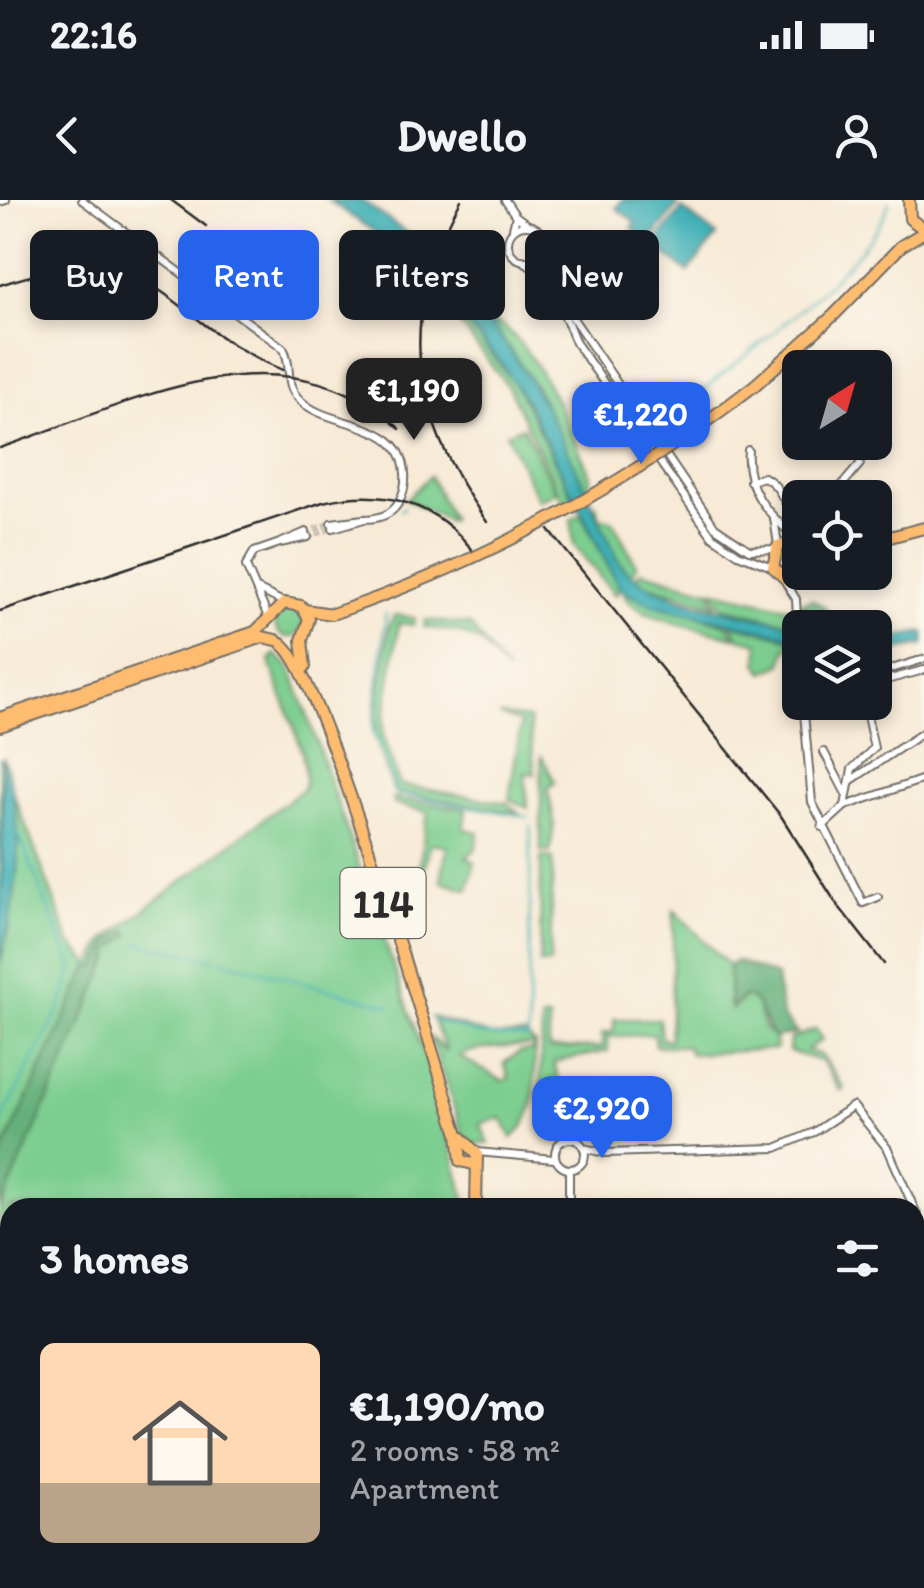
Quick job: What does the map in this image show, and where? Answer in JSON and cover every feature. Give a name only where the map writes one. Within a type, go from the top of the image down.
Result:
[{"type":"main road","points":[[901,246],[910,219],[907,202]]},
{"type":"main road","points":[[1,723],[263,637],[279,642],[305,635],[332,614],[469,562],[574,508],[682,440],[756,385],[834,315],[901,246],[924,230],[910,219]]},
{"type":"main road","points":[[892,536],[924,528]]},
{"type":"main road","points":[[782,546],[777,547],[773,567],[782,578]]},
{"type":"main road","points":[[1,723],[255,632],[284,602],[332,614]]},
{"type":"main road","name":"114","points":[[304,610],[305,673],[458,1134],[470,1157],[474,1198]]},
{"type":"main road","name":"114","points":[[268,620],[279,642],[305,673]]},
{"type":"street","points":[[82,200],[283,348],[289,382],[300,401],[374,432],[394,446],[405,471],[400,500],[387,515],[332,526]]},
{"type":"street","points":[[504,200],[515,215],[535,230]]},
{"type":"street","points":[[515,215],[510,251],[535,269],[626,417],[712,536],[738,554],[773,567]]},
{"type":"street","points":[[512,232],[528,225]]},
{"type":"street","points":[[576,320],[725,538],[755,552],[777,547],[773,517]]},
{"type":"street","points":[[748,450],[750,481],[782,525]]},
{"type":"street","points":[[847,480],[860,464]]},
{"type":"street","points":[[750,481],[764,477],[776,484],[782,497]]},
{"type":"street","points":[[268,620],[246,571],[250,557],[280,542],[307,535]]},
{"type":"street","points":[[254,586],[284,602]]},
{"type":"street","points":[[790,590],[796,610]]},
{"type":"street","points":[[796,600],[801,590]]},
{"type":"street","points":[[892,669],[924,659]]},
{"type":"street","points":[[892,681],[924,670]]},
{"type":"street","points":[[804,720],[808,776],[822,828],[863,902],[878,897]]},
{"type":"street","points":[[845,806],[845,788],[852,769],[874,748],[864,720]]},
{"type":"street","points":[[845,788],[924,732]]},
{"type":"street","points":[[824,752],[845,788]]},
{"type":"street","points":[[822,828],[845,806],[924,779]]},
{"type":"street","points":[[569,1169],[584,1158],[604,1153],[776,1148],[814,1132],[854,1106],[888,1149],[910,1198]]},
{"type":"street","points":[[530,1154],[571,1138],[584,1148],[604,1153]]},
{"type":"street","points":[[555,1159],[556,1147]]},
{"type":"street","points":[[584,1148],[584,1158]]},
{"type":"street","points":[[470,1157],[530,1154],[555,1159],[569,1169]]},
{"type":"street","points":[[569,1169],[570,1198]]},
{"type":"green space","points":[[457,320],[465,320],[516,385],[574,500],[565,505],[509,388]]},
{"type":"green space","points":[[495,322],[524,348],[551,392],[591,477],[587,493],[537,389],[492,324]]},
{"type":"green space","points":[[523,427],[556,492],[538,500],[506,433]]},
{"type":"green space","points":[[430,476],[451,519],[448,521],[406,499]]},
{"type":"green space","points":[[596,505],[600,517],[613,521],[637,566],[631,575],[619,562],[593,507]]},
{"type":"green space","points":[[581,514],[620,589],[615,595],[574,545],[571,519]]},
{"type":"green space","points":[[641,571],[709,590],[717,605],[642,583],[635,578]]},
{"type":"green space","points":[[712,590],[791,610],[782,610],[782,622],[723,607]]},
{"type":"green space","points":[[624,592],[728,625],[735,637],[654,616],[629,601]]},
{"type":"green space","points":[[812,599],[827,608],[800,610],[800,603]]},
{"type":"green space","points":[[289,609],[299,613],[303,623],[299,633],[289,637],[279,633],[275,623],[279,613]]},
{"type":"green space","points":[[395,615],[415,618],[413,625],[399,623],[384,721],[383,735],[400,785],[507,803],[519,813],[394,792],[374,732],[389,625]]},
{"type":"green space","points":[[425,620],[470,625],[507,673],[481,642],[459,632],[424,627]]},
{"type":"green space","points":[[731,624],[782,636],[782,664],[764,672],[758,663],[759,643],[739,638]]},
{"type":"green space","points":[[275,654],[291,668],[435,1087],[465,1198],[0,1198],[0,758],[70,942],[91,965],[105,940],[303,789],[304,762],[270,660]]},
{"type":"green space","points":[[499,715],[529,719],[535,774],[525,773],[528,808],[509,799],[521,723]]},
{"type":"green space","points":[[541,755],[555,782],[548,789],[554,823],[550,852],[541,852]]},
{"type":"green space","points":[[393,798],[466,809],[464,829],[479,832],[475,850],[466,857],[475,862],[468,890],[441,881],[447,846],[431,843],[418,893],[415,892],[428,812],[394,804]]},
{"type":"green space","points":[[541,858],[553,859],[550,964],[540,964]]},
{"type":"green space","points":[[674,910],[729,966],[729,1005],[734,1008],[746,995],[756,1001],[764,1028],[775,1038],[776,1049],[690,1054],[687,1046],[655,1046],[655,1034],[607,1037],[608,1051],[554,1062],[566,1108],[546,1111],[540,1103],[542,1019],[549,1019],[549,1049],[602,1047],[602,1034],[614,1031],[614,1019],[659,1019],[661,1039],[670,1040]]},
{"type":"green space","points":[[127,930],[130,935],[109,951],[111,956],[5,1198],[0,1198],[0,1158],[88,968],[97,967],[108,942]]},
{"type":"green space","points":[[736,961],[776,976],[782,1016],[797,1033],[775,1038],[750,998],[743,996],[731,1009],[729,966]]},
{"type":"green space","points":[[432,1017],[492,1036],[525,1035],[535,1044],[532,1108],[522,1129],[512,1138],[502,1118],[480,1124],[489,1144],[466,1143],[430,1037],[446,1051]],"holes":[[[534,1045],[533,1050],[520,1052],[504,1063],[509,1078],[503,1081],[459,1056]]]},
{"type":"green space","points":[[816,1029],[822,1040],[807,1050],[821,1055],[844,1088],[840,1091],[823,1062],[789,1051],[790,1039]]},
{"type":"water","points":[[328,200],[363,201],[403,230],[371,230]]},
{"type":"water","points":[[622,200],[672,200],[678,205],[658,230],[634,230],[635,222],[616,208]]},
{"type":"water","points":[[682,209],[717,236],[688,272],[659,250],[659,238]]},
{"type":"water","points":[[464,320],[486,320],[516,359],[554,424],[619,562],[634,576],[679,598],[782,622],[782,635],[653,605],[620,589],[525,400]]},
{"type":"water","points":[[924,632],[924,645],[892,651],[892,638]]},
{"type":"water","points":[[3,757],[16,809],[18,860],[0,964]]},
{"type":"waterway","points":[[633,400],[647,392],[684,400],[702,391],[836,276],[879,224],[889,202]]},
{"type":"waterway","points":[[401,510],[404,507]]},
{"type":"waterway","points":[[386,614],[373,730],[397,794],[529,817]]},
{"type":"waterway","points":[[434,1020],[482,1035],[528,1038],[531,826]]},
{"type":"waterway","points":[[0,1123],[61,1007],[73,968],[18,833]]},
{"type":"waterway","points":[[137,943],[214,959]]},
{"type":"waterway","points":[[221,960],[391,1006]]},
{"type":"tunnel","points":[[306,532],[331,523]]},
{"type":"tunnel","points":[[308,537],[333,528]]},
{"type":"railway","points":[[171,200],[206,226]]},
{"type":"railway","points":[[461,200],[426,285],[420,365],[441,443],[487,522]]},
{"type":"railway","points":[[0,285],[54,271],[96,268],[129,275],[156,288],[242,350],[283,370]]},
{"type":"railway","points":[[0,448],[152,394],[204,381],[255,375],[305,379],[354,396],[400,429]]},
{"type":"railway","points":[[0,611],[323,502],[345,498],[408,503],[444,522],[475,554]]},
{"type":"railway","points":[[549,530],[781,816],[836,903],[884,964]]}]
